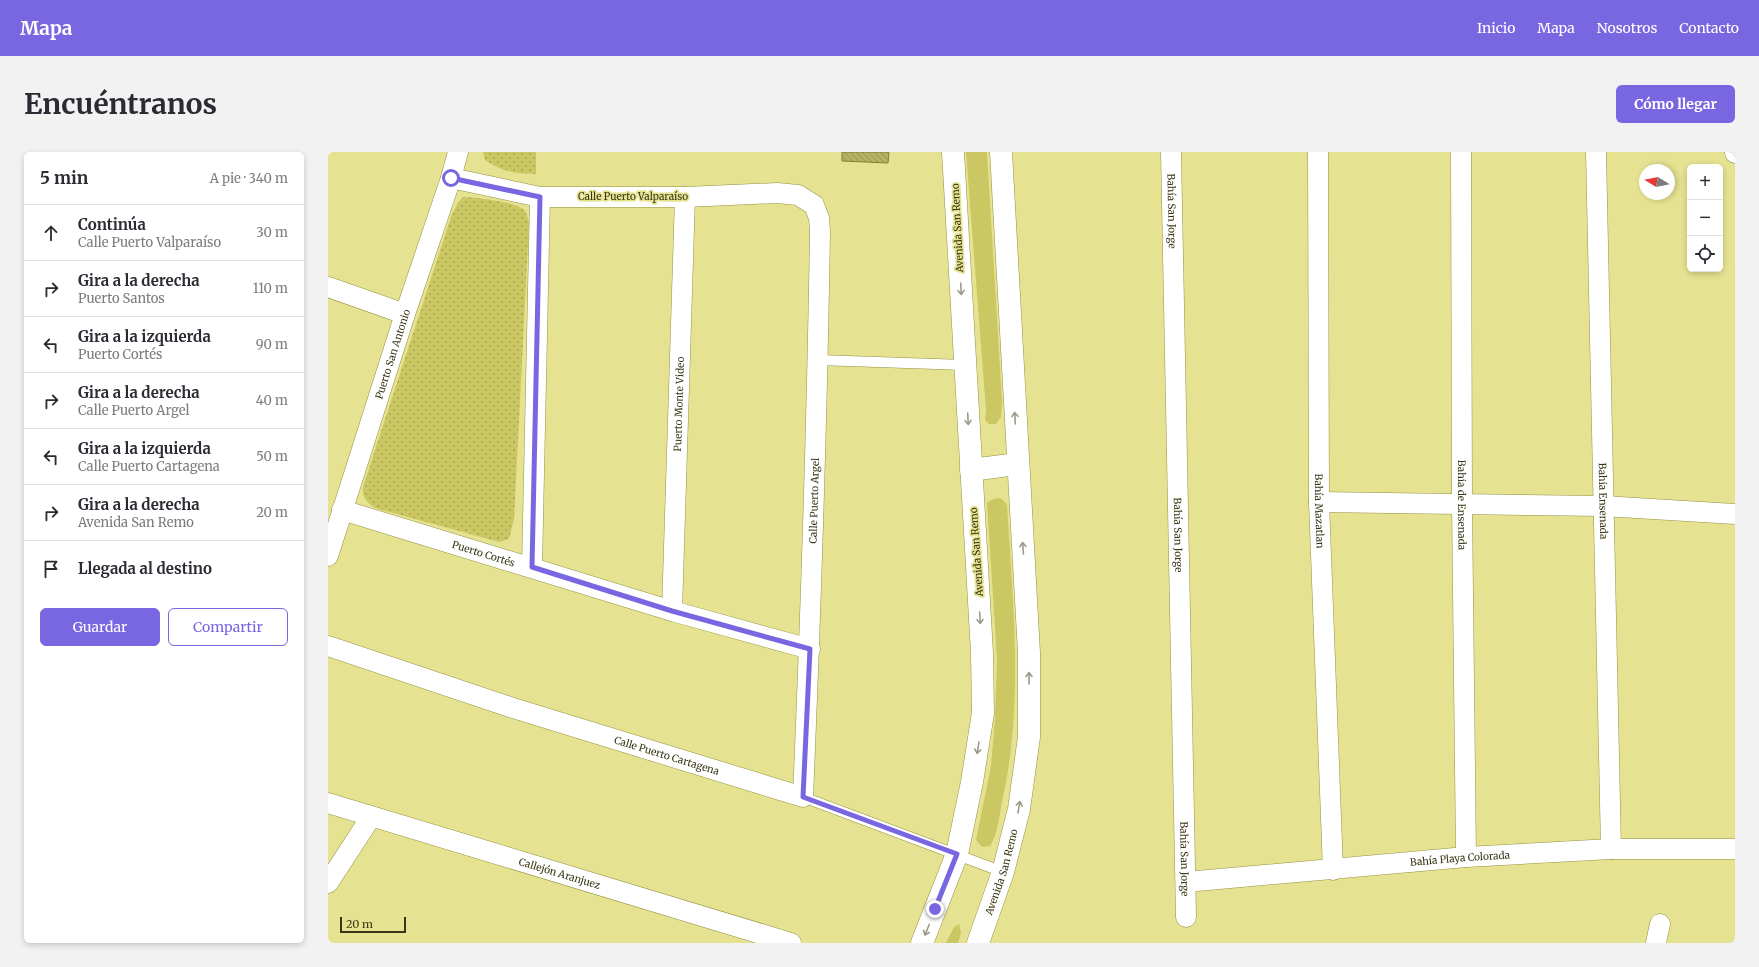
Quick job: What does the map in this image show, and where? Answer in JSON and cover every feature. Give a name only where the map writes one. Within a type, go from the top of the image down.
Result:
[{"type":"street","name":"Puerto San Antonio","points":[[328,556],[405,314],[451,178],[458,152]]},
{"type":"street","name":"Avenida San Remo","points":[[922,943],[957,854],[972,782],[983,712],[982,653],[953,152]]},
{"type":"street","name":"Avenida San Remo","points":[[978,943],[1003,872],[1019,809],[1029,737],[1029,653],[1001,152]]},
{"type":"street","name":"Bahía San Jorge","points":[[1171,152],[1186,917]]},
{"type":"street","name":"Bahía Mazatlan","points":[[1318,152],[1319,502],[1333,870]]},
{"type":"street","name":"Bahia de Ensenada","points":[[1461,152],[1462,504],[1466,857]]},
{"type":"street","name":"Bahia Ensenada","points":[[1596,152],[1611,849]]},
{"type":"street","name":"Calle Puerto Valparaíso","points":[[451,178],[540,197],[685,197],[777,193],[798,195],[814,205]]},
{"type":"street","points":[[532,567],[540,197]]},
{"type":"street","name":"Puerto Monte Video","points":[[672,611],[685,197]]},
{"type":"street","name":"Calle Puerto Argel","points":[[803,797],[810,649],[818,360],[820,231],[819,218],[814,205]]},
{"type":"street","points":[[328,287],[405,314]]},
{"type":"street","points":[[971,470],[1018,464]]},
{"type":"street","points":[[1319,502],[1603,506],[1735,514]]},
{"type":"street","name":"Puerto Cortés","points":[[342,510],[672,611],[810,649]]},
{"type":"street","name":"Calle Puerto Cartagena","points":[[328,646],[514,708],[803,797]]},
{"type":"street","name":"Callejón Aranjuez","points":[[328,803],[790,943]]},
{"type":"street","points":[[328,883],[371,817]]},
{"type":"street","name":"Bahía Playa Colorada","points":[[1186,882],[1466,857],[1611,849],[1735,848]]},
{"type":"street","points":[[1656,943],[1660,924]]},
{"type":"lane","points":[[818,360],[965,364]]},
{"type":"lane","name":"Calle Puerto Cartagena","points":[[803,797],[1003,872]]},
{"type":"shaded area","points":[[483,152],[536,152],[536,174],[521,174],[504,170],[485,160]]},
{"type":"shaded area","points":[[966,152],[987,152],[1002,401],[1001,417],[996,424],[989,424],[985,420],[986,410]]},
{"type":"shaded area","points":[[463,197],[486,199],[514,205],[525,211],[529,223],[514,519],[509,539],[499,542],[375,508],[369,504],[363,494],[363,487],[452,214]]},
{"type":"shaded area","points":[[998,498],[1002,499],[1007,505],[1014,617],[1015,691],[1009,765],[998,825],[990,846],[982,847],[976,840],[991,766],[995,719],[997,659],[987,503]]},
{"type":"shaded area","points":[[959,924],[961,933],[958,943],[946,943],[954,927]]},
{"type":"building","points":[[842,152],[889,152],[888,163],[842,161]]},
{"type":"route","points":[[451,178],[540,197],[532,567],[672,611],[810,649],[803,797],[957,854],[935,909]]}]
